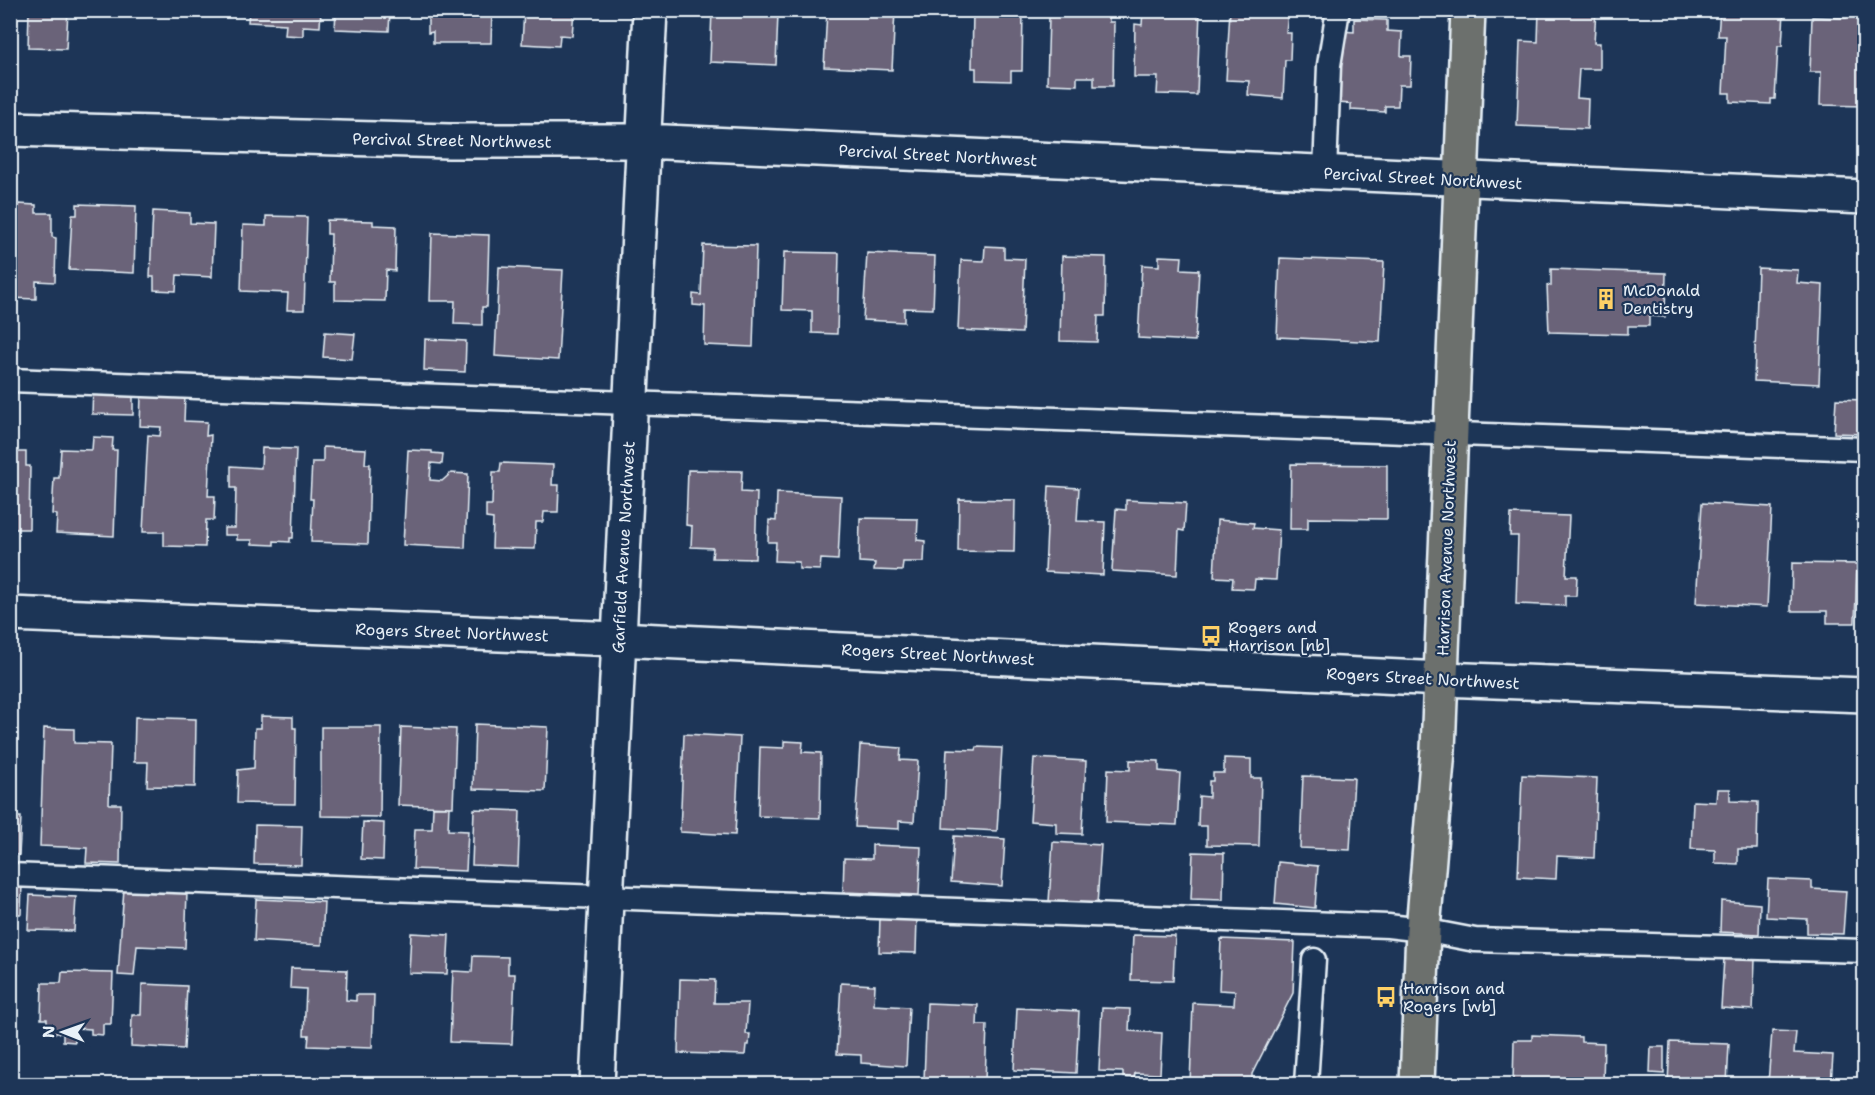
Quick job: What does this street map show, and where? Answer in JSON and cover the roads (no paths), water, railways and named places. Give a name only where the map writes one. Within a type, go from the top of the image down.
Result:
[{"type":"main road","name":"Harrison Avenue Northwest","points":[[1417,1084],[1423,930],[1442,679],[1468,10]]},
{"type":"street","name":"Garfield Avenue Northwest","points":[[597,1084],[650,10]]},
{"type":"street","name":"Percival Street Northwest","points":[[10,129],[449,141],[643,141],[1864,197]]},
{"type":"street","name":"Rogers Street Northwest","points":[[10,614],[618,639],[1442,679],[1864,695]]},
{"type":"lane","points":[[1325,173],[1329,65],[1338,10]]},
{"type":"lane","points":[[10,380],[1864,449]]},
{"type":"lane","points":[[10,875],[1388,926],[1475,940],[1864,951]]},
{"type":"lane","points":[[1306,1084],[1314,960]]},
{"type":"place","name":"McDonald Dentistry","points":[[1606,299]]},
{"type":"place","name":"Rogers and Harrison [nb]","points":[[1211,636]]},
{"type":"place","name":"Harrison and Rogers [wb]","points":[[1386,997]]}]
